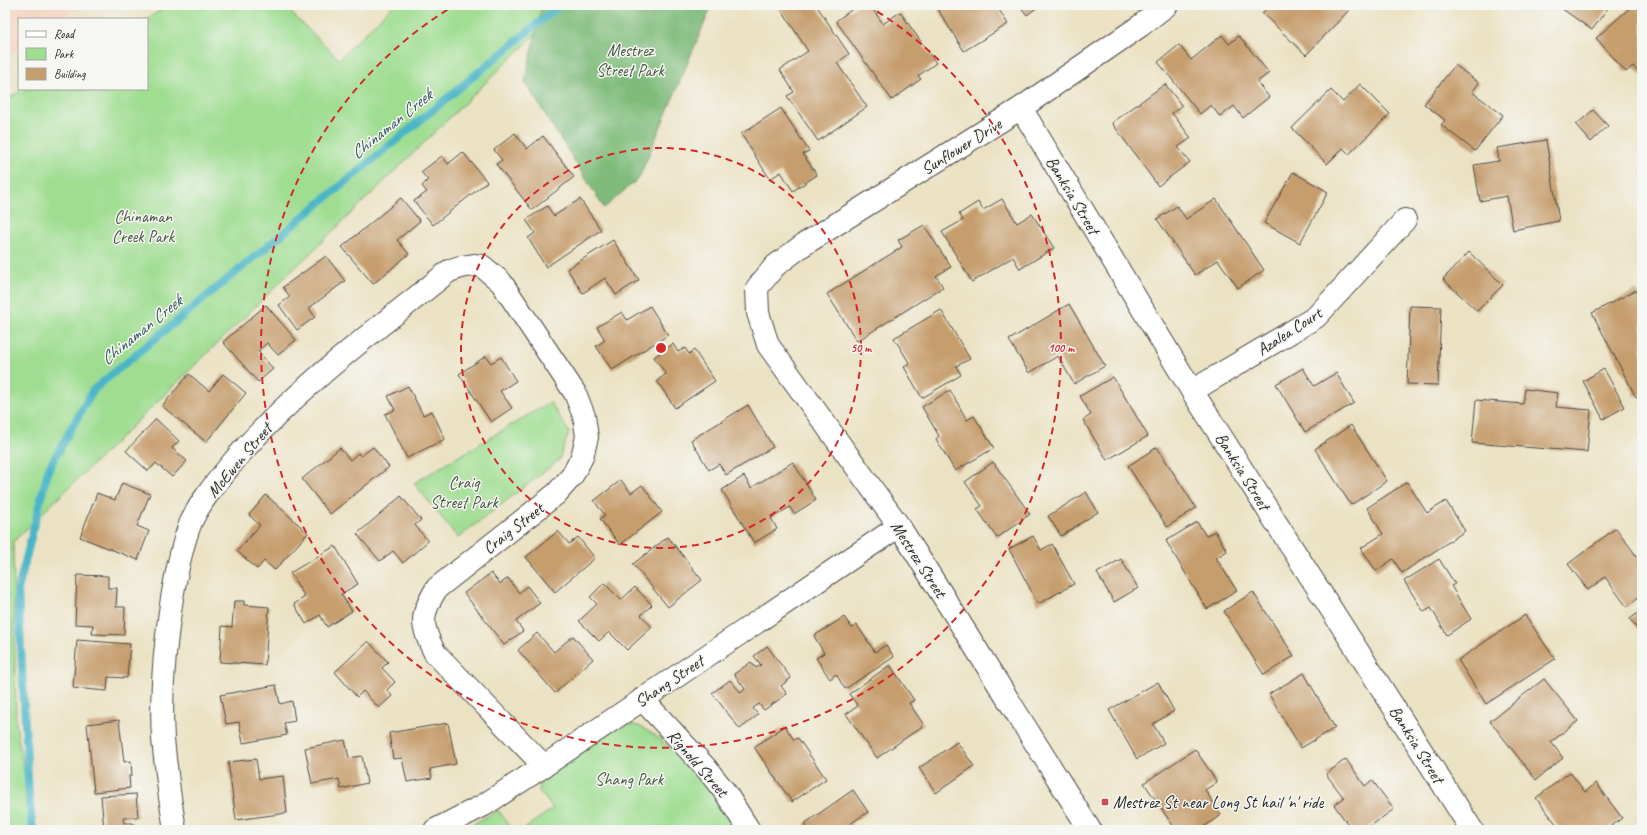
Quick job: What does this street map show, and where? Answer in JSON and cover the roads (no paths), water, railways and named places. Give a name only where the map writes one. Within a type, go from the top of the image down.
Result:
[{"type":"street","name":"Sunflower Drive","points":[[757,288],[775,266],[803,245],[1020,108],[1140,26],[1167,5]]},
{"type":"street","name":"Banksia Street","points":[[1020,108],[1192,391],[1472,830]]},
{"type":"street","name":"Azalea Court","points":[[1192,391],[1316,317],[1405,220]]},
{"type":"street","name":"Craig Street","points":[[482,266],[501,282],[575,393],[584,416],[587,437],[582,457],[572,476],[556,494],[437,588],[427,603],[423,619],[425,635],[435,653],[544,766]]},
{"type":"street","name":"McEwen Street","points":[[175,830],[165,758],[163,679],[169,617],[177,570],[191,522],[220,478],[254,439],[314,380],[449,271],[461,267],[482,266]]},
{"type":"street","name":"Mestrez Street","points":[[757,288],[758,313],[768,345],[899,526],[1090,830]]},
{"type":"street","name":"Shang Street","points":[[435,830],[484,805],[544,766],[899,526]]},
{"type":"street","name":"Rignold Street","points":[[642,699],[706,768],[725,792],[749,830]]},
{"type":"waterway","name":"Chinaman Creek","points":[[33,830],[29,798],[18,590],[48,470],[93,390],[560,5]]},
{"type":"place","name":"Mestrez St near Long St hail 'n' ride","points":[[1105,802]]},
{"type":"park label","name":"Mestrez Street Park","points":[[630,60]]},
{"type":"park label","name":"Chinaman Creek Park","points":[[143,226]]},
{"type":"park label","name":"Craig Street Park","points":[[464,492]]},
{"type":"park label","name":"Shang Park","points":[[629,779]]}]
